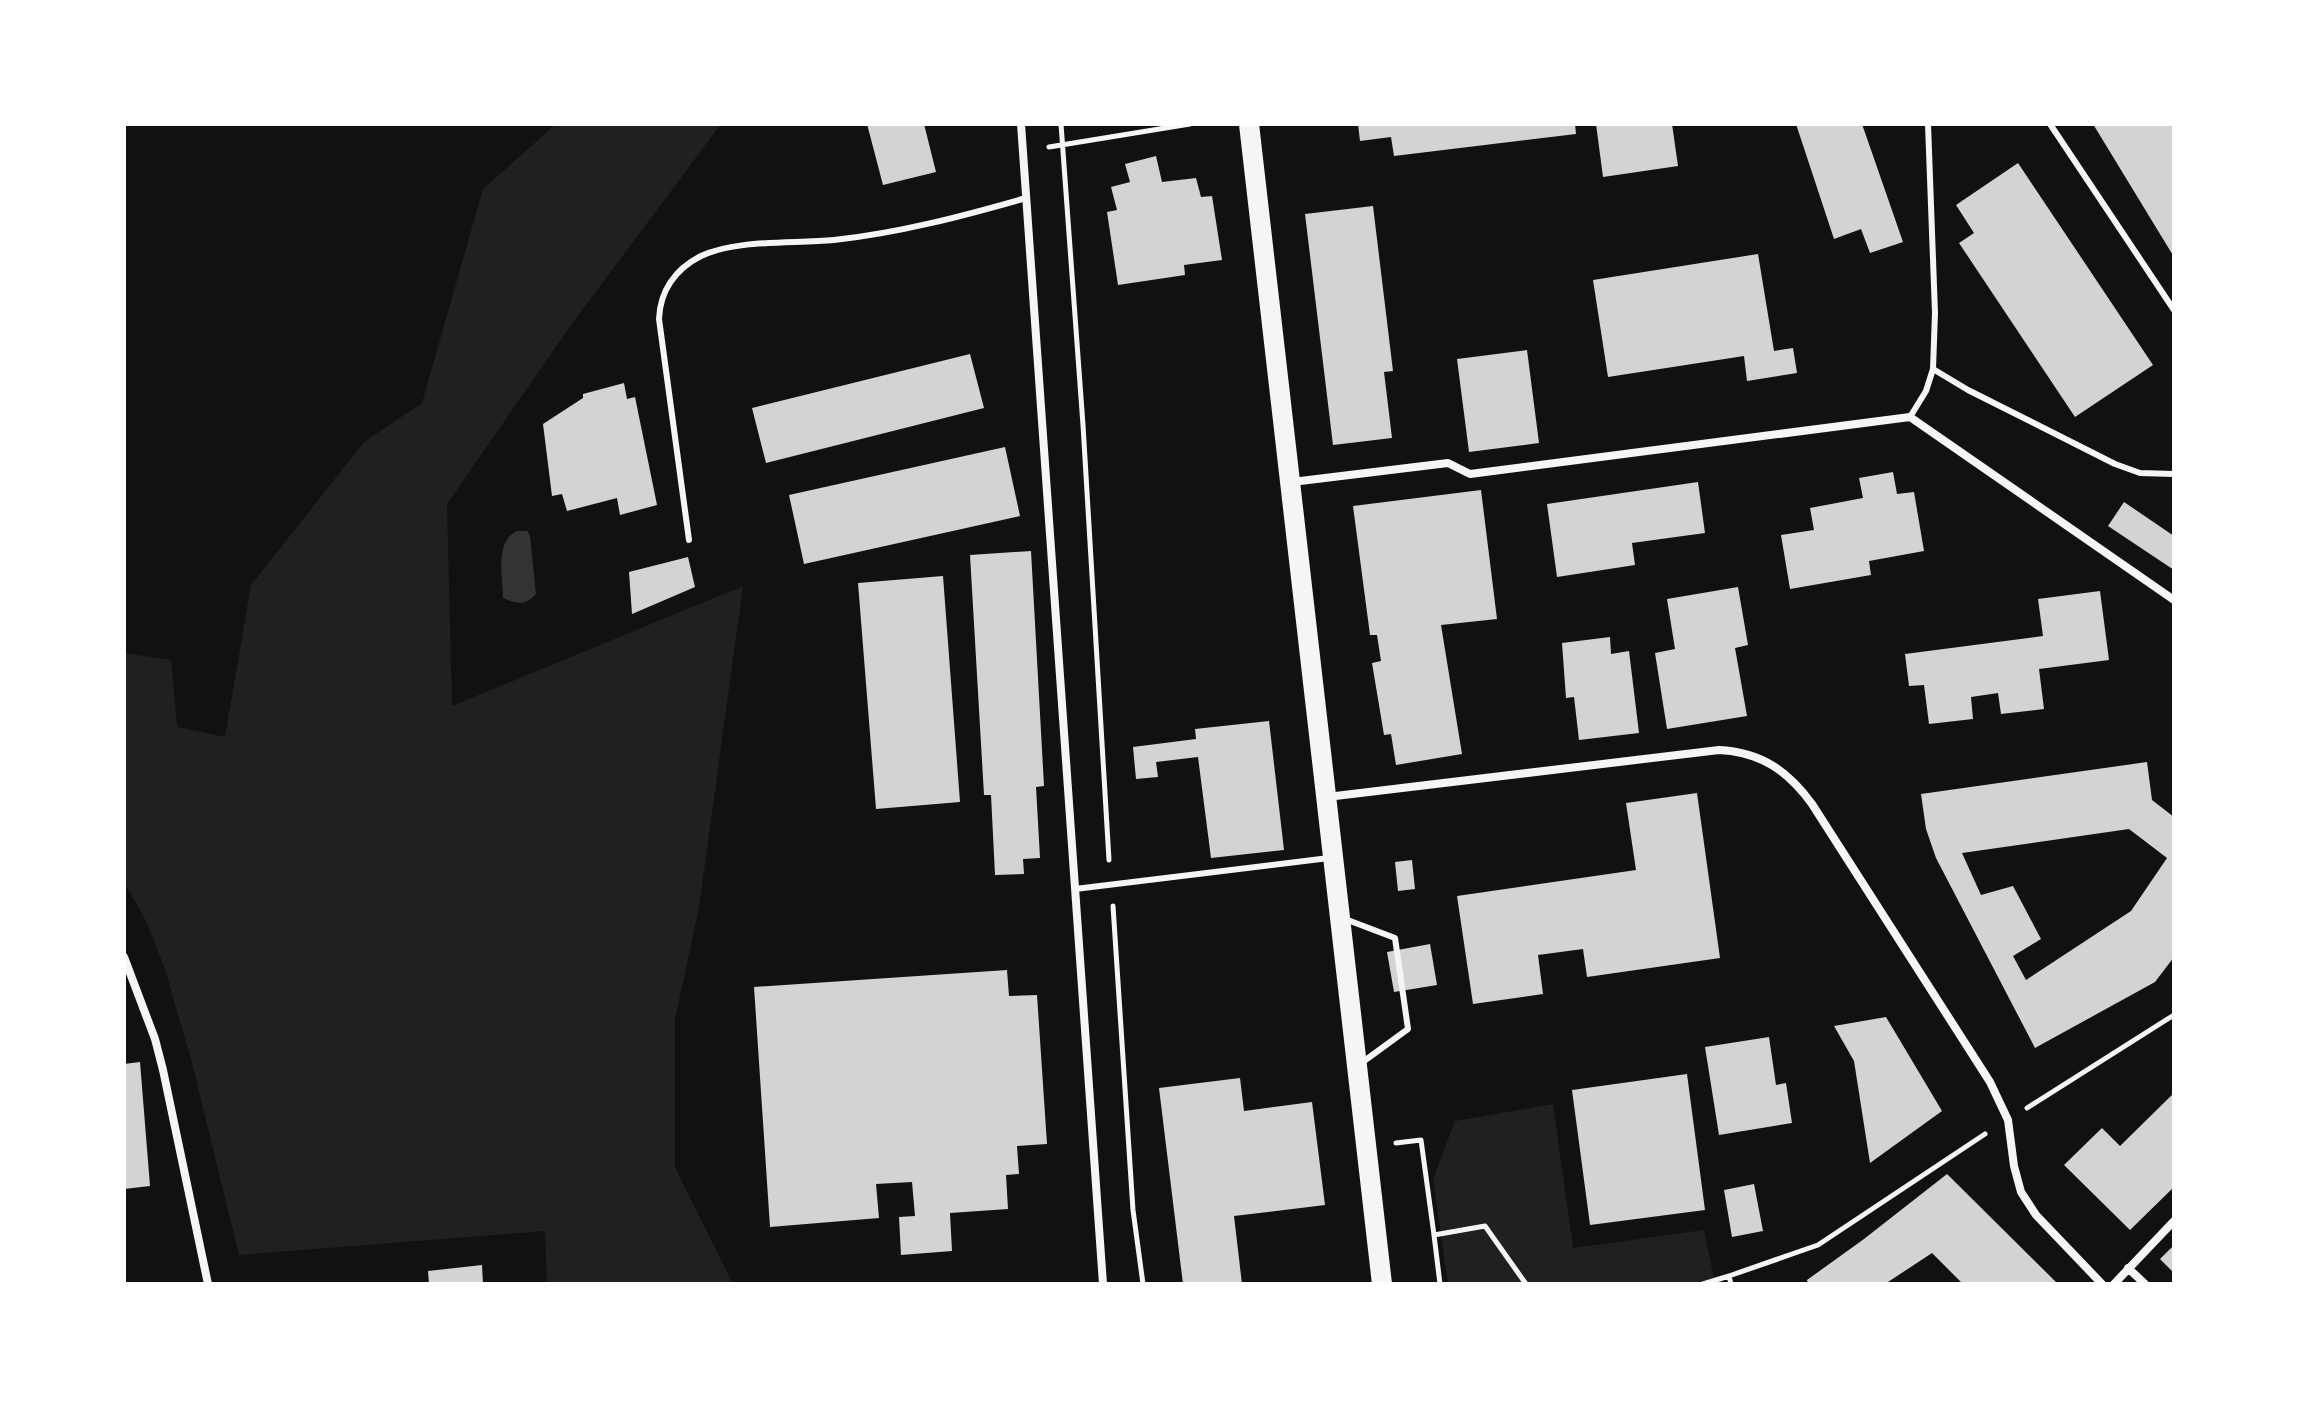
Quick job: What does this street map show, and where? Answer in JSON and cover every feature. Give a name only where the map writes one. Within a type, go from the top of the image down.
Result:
[{"type":"main road","points":[[1249,124],[1382,1284]]},
{"type":"street","points":[[1021,124],[1103,1284]]},
{"type":"street","points":[[1290,482],[1448,463],[1470,474],[1910,417],[2174,600]]},
{"type":"street","points":[[1326,797],[1719,750],[1745,753],[1769,761],[1791,778],[1812,804],[1990,1082],[2008,1120],[2016,1179],[2028,1203],[2102,1284]]},
{"type":"street","points":[[124,957],[155,1039],[163,1070],[208,1284]]},
{"type":"street","points":[[2114,1284],[2174,1221]]},
{"type":"street","points":[[2128,1268],[2145,1284]]},
{"type":"lane","points":[[1910,417],[1926,391],[1933,369],[1935,313],[1928,124]]},
{"type":"lane","points":[[2050,124],[2174,310]]},
{"type":"lane","points":[[689,540],[659,319],[663,294],[678,272],[688,263],[712,251],[891,232],[1026,198]]},
{"type":"lane","points":[[1933,369],[1968,390],[2115,464],[2140,473],[2174,474]]},
{"type":"lane","points":[[1075,889],[1333,858]]},
{"type":"lane","points":[[1340,917],[1395,938],[1408,1029],[1357,1066]]},
{"type":"path","points":[[1061,124],[1133,1210],[1143,1284]]},
{"type":"path","points":[[1023,150],[1190,124]]},
{"type":"path","points":[[1703,1284],[1818,1245],[2174,1015]]},
{"type":"path","points":[[1366,1147],[1421,1140],[1440,1284]]},
{"type":"path","points":[[1434,1235],[1485,1226],[1526,1284]]},
{"type":"path","points":[[1729,1276],[1731,1284]]},
{"type":"shaded area","points":[[556,124],[721,124],[571,325],[447,504],[452,706],[743,586],[699,907],[675,1019],[675,1167],[733,1284],[547,1284],[545,1231],[239,1255],[192,1063],[165,969],[146,921],[124,882],[124,653],[171,660],[177,727],[225,737],[251,585],[364,442],[422,403],[483,189]]},
{"type":"shaded area","points":[[517,531],[527,531],[530,536],[536,594],[521,603],[503,598],[501,570],[505,543]]},
{"type":"shaded area","points":[[1553,1104],[1573,1248],[1704,1230],[1715,1284],[1448,1284],[1433,1179],[1455,1121]]},
{"type":"building","points":[[867,124],[924,124],[936,172],[883,185]]},
{"type":"building","points":[[1358,124],[1575,124],[1576,134],[1394,156],[1391,137],[1360,141]]},
{"type":"building","points":[[1596,124],[1672,124],[1678,166],[1603,177]]},
{"type":"building","points":[[1796,124],[1862,124],[1903,242],[1870,253],[1861,229],[1834,239]]},
{"type":"building","points":[[2093,124],[2174,124],[2174,257]]},
{"type":"building","points":[[1156,156],[1162,182],[1196,178],[1201,197],[1212,196],[1222,260],[1184,265],[1185,275],[1118,285],[1107,212],[1117,210],[1111,187],[1130,182],[1125,164]]},
{"type":"building","points":[[2018,163],[2153,365],[2075,417],[1959,243],[1974,233],[1956,205]]},
{"type":"building","points":[[1373,206],[1393,371],[1384,372],[1392,438],[1333,445],[1305,214]]},
{"type":"building","points":[[1758,254],[1774,351],[1793,348],[1797,373],[1747,381],[1744,356],[1608,377],[1593,280]]},
{"type":"building","points":[[1527,350],[1539,443],[1469,452],[1457,359]]},
{"type":"building","points":[[970,354],[984,408],[766,463],[752,408]]},
{"type":"building","points":[[624,383],[627,399],[635,397],[657,505],[620,515],[617,498],[567,511],[562,494],[552,496],[543,424],[583,398],[583,394]]},
{"type":"building","points":[[1005,447],[1020,516],[804,564],[789,495]]},
{"type":"building","points":[[1893,472],[1897,494],[1914,492],[1924,551],[1869,561],[1871,575],[1790,589],[1781,535],[1814,530],[1810,508],[1863,498],[1859,478]]},
{"type":"building","points":[[1698,482],[1705,533],[1632,543],[1635,565],[1557,577],[1547,504]]},
{"type":"building","points":[[1481,490],[1497,619],[1441,625],[1462,754],[1396,765],[1391,734],[1384,735],[1372,663],[1381,661],[1377,635],[1370,635],[1353,506]]},
{"type":"building","points":[[2124,502],[2174,536],[2174,570],[2108,526]]},
{"type":"building","points":[[1031,551],[1044,786],[1036,787],[1040,858],[1023,859],[1024,874],[995,875],[991,795],[984,795],[970,555]]},
{"type":"building","points":[[688,557],[695,587],[632,614],[629,572]]},
{"type":"building","points":[[943,576],[960,802],[876,809],[858,583]]},
{"type":"building","points":[[1738,587],[1748,645],[1735,648],[1747,716],[1667,729],[1655,653],[1675,649],[1667,599]]},
{"type":"building","points":[[2100,591],[2109,660],[2039,669],[2044,709],[2001,714],[1998,693],[1971,697],[1973,719],[1929,724],[1924,685],[1909,686],[1905,654],[2043,636],[2038,599]]},
{"type":"building","points":[[1610,637],[1611,654],[1629,651],[1639,733],[1579,740],[1574,697],[1566,698],[1562,643]]},
{"type":"building","points":[[1269,721],[1284,850],[1211,858],[1198,757],[1156,762],[1158,777],[1136,779],[1133,747],[1196,739],[1195,729]]},
{"type":"building","points":[[2147,762],[2152,800],[2174,817],[2174,957],[2155,982],[2035,1048],[1936,858],[1926,829],[1921,794]],"holes":[[[2129,829],[2167,858],[2131,911],[2026,980],[2013,956],[2041,939],[2013,886],[1981,895],[1962,853]]]},
{"type":"building","points":[[1697,793],[1720,958],[1587,977],[1583,949],[1538,955],[1543,994],[1473,1004],[1457,896],[1636,870],[1626,803]]},
{"type":"building","points":[[1412,860],[1415,889],[1398,891],[1395,862]]},
{"type":"building","points":[[1430,944],[1437,985],[1394,992],[1387,952]]},
{"type":"building","points":[[1007,970],[1009,996],[1037,995],[1047,1144],[1017,1146],[1019,1174],[1006,1175],[1008,1209],[950,1213],[952,1251],[901,1255],[899,1217],[915,1216],[912,1182],[876,1184],[879,1218],[770,1227],[754,987]]},
{"type":"building","points":[[1886,1017],[1942,1111],[1870,1163],[1854,1061],[1834,1026]]},
{"type":"building","points":[[1769,1037],[1776,1085],[1786,1083],[1792,1123],[1719,1135],[1705,1047]]},
{"type":"building","points":[[140,1062],[150,1186],[124,1189],[124,1064]]},
{"type":"building","points":[[1687,1074],[1705,1210],[1590,1225],[1572,1090]]},
{"type":"building","points":[[1240,1078],[1244,1111],[1312,1102],[1325,1205],[1234,1216],[1242,1284],[1183,1284],[1159,1088]]},
{"type":"building","points":[[2174,1093],[2174,1187],[2130,1230],[2064,1165],[2102,1128],[2120,1146]]},
{"type":"building","points":[[1947,1174],[2058,1284],[1963,1284],[1932,1253],[1885,1284],[1808,1284],[1807,1280]]},
{"type":"building","points":[[1754,1184],[1763,1231],[1732,1237],[1724,1190]]},
{"type":"building","points":[[2174,1245],[2174,1273],[2160,1259]]},
{"type":"building","points":[[482,1265],[483,1284],[429,1284],[428,1271]]}]
